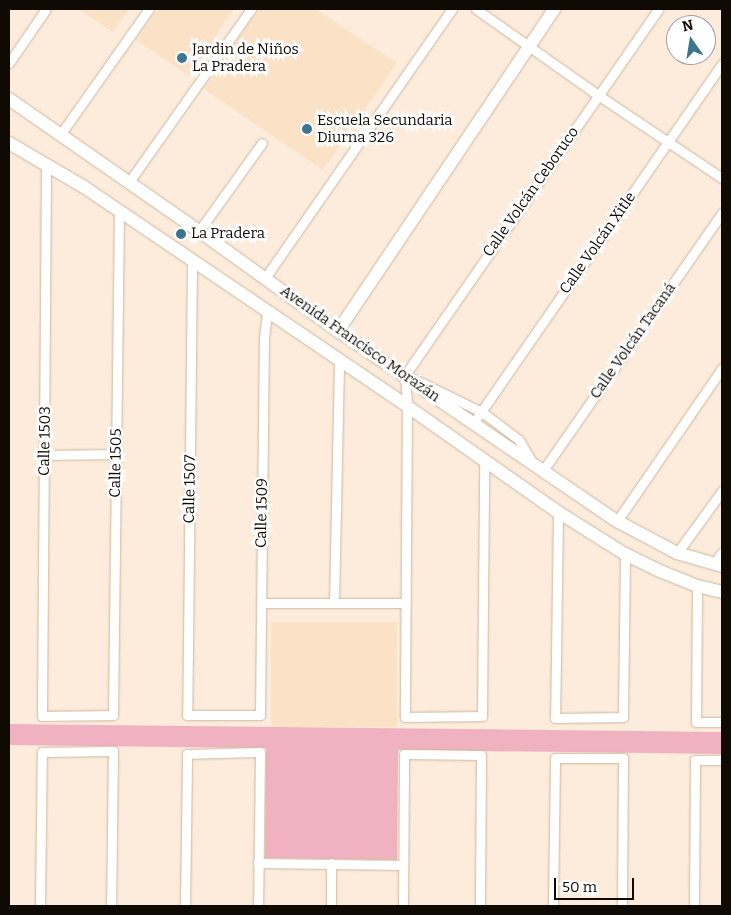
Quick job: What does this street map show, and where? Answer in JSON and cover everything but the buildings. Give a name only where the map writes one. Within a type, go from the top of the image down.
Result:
[{"type":"street","points":[[9,63],[46,9]]},
{"type":"street","points":[[60,134],[149,9]]},
{"type":"street","points":[[129,182],[251,9]]},
{"type":"street","points":[[265,278],[452,9]]},
{"type":"street","points":[[476,9],[598,95],[722,178]]},
{"type":"street","points":[[338,330],[554,9]]},
{"type":"street","name":"Calle Volcán Ceboruco","points":[[405,376],[658,9]]},
{"type":"street","name":"Calle Volcán Xitle","points":[[478,417],[722,64]]},
{"type":"street","name":"Avenida Francisco Morazán","points":[[9,100],[199,230],[405,376],[478,417],[531,461],[617,521],[677,553],[718,565]]},
{"type":"street","points":[[199,230],[262,142]]},
{"type":"street","name":"Avenida Francisco Morazán","points":[[9,143],[46,167],[84,187],[407,406],[484,462],[624,554],[697,586],[722,592]]},
{"type":"street","name":"Calle 1503","points":[[42,716],[46,167]]},
{"type":"street","name":"Calle 1505","points":[[42,716],[113,714],[119,212]]},
{"type":"street","name":"Calle Volcán Tacaná","points":[[544,469],[722,213]]},
{"type":"street","name":"Calle 1507","points":[[192,262],[187,715],[260,715]]},
{"type":"street","name":"Calle 1509","points":[[260,715],[264,338],[267,312]]},
{"type":"street","points":[[334,603],[339,361]]},
{"type":"street","points":[[617,521],[722,368]]},
{"type":"street","points":[[405,376],[407,406],[404,717],[482,716],[484,462]]},
{"type":"street","points":[[45,455],[116,454]]},
{"type":"street","points":[[677,553],[686,544],[722,491]]},
{"type":"street","points":[[558,512],[555,718],[623,717],[624,554]]},
{"type":"street","points":[[718,565],[722,552]]},
{"type":"street","points":[[697,586],[696,722],[722,722]]},
{"type":"street","points":[[261,603],[406,603]]},
{"type":"street","points":[[40,906],[42,752],[113,751],[112,906]]},
{"type":"street","points":[[185,906],[187,754],[260,752],[258,906]]},
{"type":"street","points":[[403,906],[404,754],[481,756],[480,906]]},
{"type":"street","points":[[553,906],[554,758],[623,758],[622,906]]},
{"type":"street","points":[[694,906],[695,760],[722,760]]},
{"type":"street","points":[[258,863],[403,865]]},
{"type":"street","points":[[331,863],[331,906]]},
{"type":"shaded area","points":[[79,9],[129,9],[113,32]]},
{"type":"shaded area","name":"Jardin de Niños La Pradera","points":[[158,9],[234,9],[189,76],[136,40]]},
{"type":"shaded area","name":"Escuela Secundaria Diurna 326","points":[[259,9],[316,9],[397,63],[323,170],[204,89]]},
{"type":"shaded area","points":[[271,622],[397,622],[397,727],[271,727]]},
{"type":"shaded area","points":[[9,724],[722,732],[722,754],[398,750],[397,860],[265,858],[266,748],[9,745]]},
{"type":"place","name":"Jardin de Niños La Pradera","points":[[182,58]]},
{"type":"place","name":"Escuela Secundaria Diurna 326","points":[[307,129]]},
{"type":"place","name":"La Pradera","points":[[181,234]]}]
